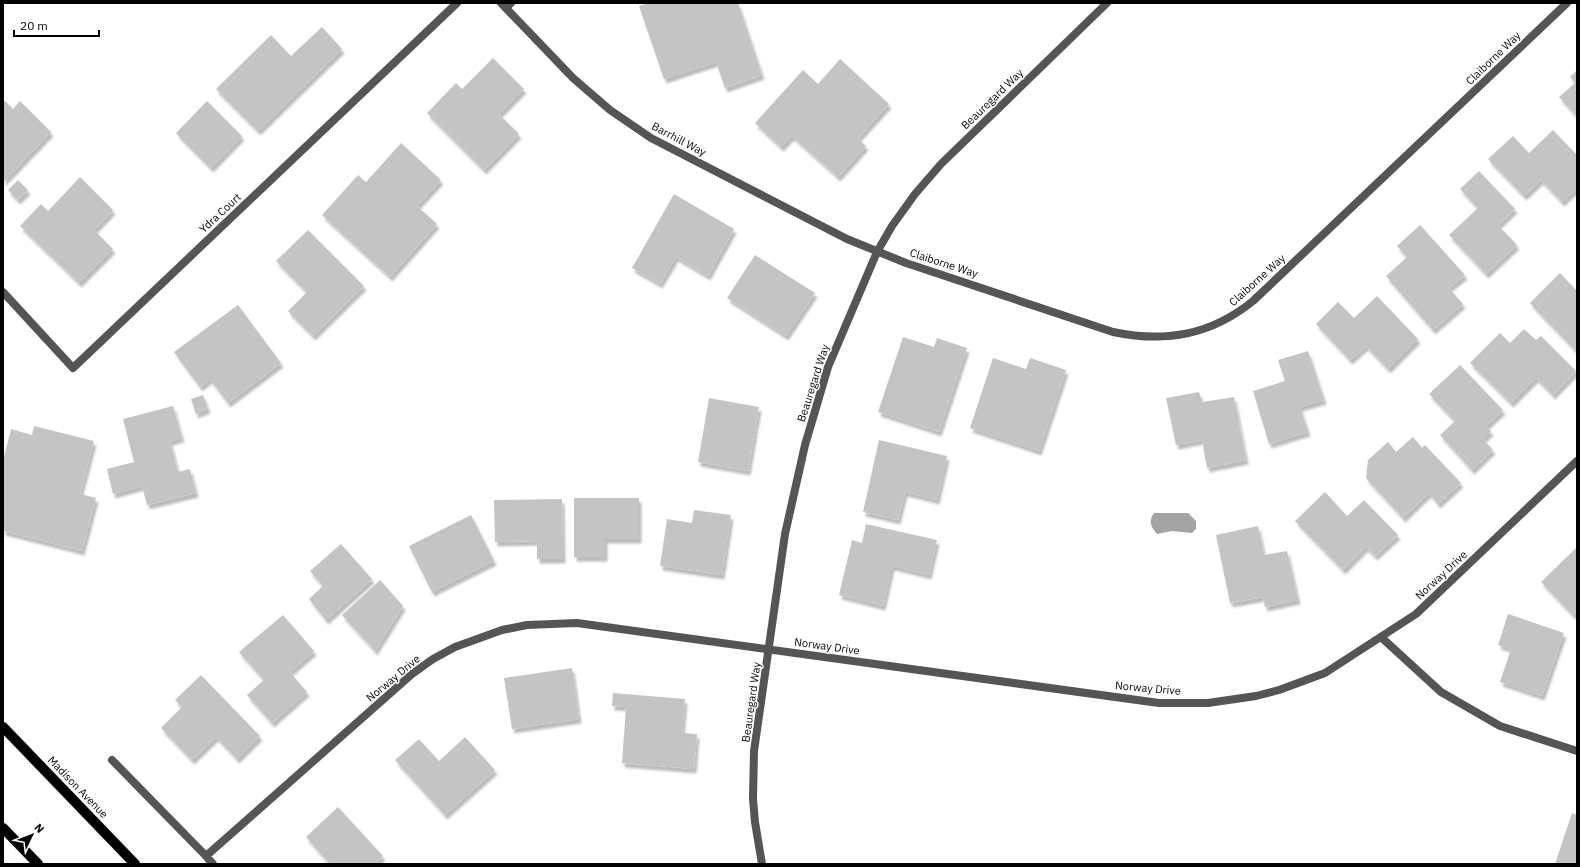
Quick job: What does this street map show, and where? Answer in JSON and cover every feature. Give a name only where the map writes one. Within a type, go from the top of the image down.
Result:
[{"type":"main road","name":"Madison Avenue","points":[[3,727],[135,864]]},
{"type":"main road","points":[[3,828],[38,864]]},
{"type":"street","name":"Ydra Court","points":[[3,292],[73,368],[457,3]]},
{"type":"street","name":"Beauregard Way","points":[[762,864],[753,799],[754,751],[770,649],[785,534],[805,445],[828,367],[877,252],[892,226],[915,194],[941,164],[1107,3]]},
{"type":"street","name":"Claiborne Way","points":[[877,252],[1113,332],[1155,338],[1198,332],[1237,315],[1254,302],[1567,3]]},
{"type":"street","name":"Barrhill Way","points":[[506,5],[573,78],[610,110],[651,138],[847,239],[877,252]]},
{"type":"street","name":"Norway Drive","points":[[206,856],[412,674],[444,653],[478,638],[527,626],[577,623],[1159,703],[1208,703],[1279,690],[1325,674],[1382,638],[1416,614],[1577,462]]},
{"type":"street","points":[[1382,638],[1441,692],[1500,726],[1577,751]]},
{"type":"street","points":[[112,760],[213,864]]},
{"type":"shaded area","points":[[1154,513],[1188,513],[1196,521],[1196,529],[1192,533],[1172,531],[1157,534],[1151,524],[1151,519]]},
{"type":"building","points":[[649,3],[738,3],[762,75],[725,88],[716,62],[664,79],[639,6]]},
{"type":"building","points":[[322,27],[342,49],[258,131],[216,89],[271,35],[291,56]]},
{"type":"building","points":[[493,58],[524,89],[499,114],[519,134],[484,170],[427,113],[456,83],[462,89]]},
{"type":"building","points":[[840,59],[889,104],[858,138],[866,146],[838,177],[792,136],[781,147],[755,123],[803,70],[818,84]]},
{"type":"building","points":[[1577,70],[1577,116],[1559,97],[1575,83],[1570,77]]},
{"type":"building","points":[[3,99],[13,109],[20,101],[51,132],[3,182]]},
{"type":"building","points":[[207,101],[242,136],[211,168],[176,133]]},
{"type":"building","points":[[1553,130],[1577,155],[1577,188],[1562,202],[1541,180],[1524,196],[1488,159],[1513,136],[1529,153]]},
{"type":"building","points":[[401,143],[441,180],[417,206],[437,224],[390,277],[322,215],[358,175],[366,182]]},
{"type":"building","points":[[1479,171],[1515,209],[1498,225],[1517,245],[1486,274],[1449,235],[1478,208],[1460,189]]},
{"type":"building","points":[[80,177],[113,210],[94,230],[113,249],[79,283],[20,226],[41,204],[48,211]]},
{"type":"building","points":[[18,180],[28,190],[18,200],[8,190]]},
{"type":"building","points":[[674,194],[734,229],[708,276],[676,257],[660,284],[632,268]]},
{"type":"building","points":[[1420,225],[1465,275],[1449,288],[1463,304],[1433,330],[1386,276],[1407,257],[1397,246]]},
{"type":"building","points":[[308,230],[364,286],[313,336],[288,311],[307,292],[276,261]]},
{"type":"building","points":[[755,255],[815,293],[786,336],[727,298]]},
{"type":"building","points":[[1560,273],[1577,291],[1577,352],[1530,303]]},
{"type":"building","points":[[1377,296],[1418,339],[1388,369],[1366,346],[1350,360],[1316,324],[1338,302],[1354,318]]},
{"type":"building","points":[[238,305],[281,363],[228,403],[210,379],[200,387],[174,352]]},
{"type":"building","points":[[1524,329],[1536,340],[1541,336],[1576,371],[1553,395],[1536,378],[1511,403],[1470,363],[1500,333],[1510,343]]},
{"type":"building","points":[[903,337],[934,347],[937,338],[967,348],[939,432],[878,412]]},
{"type":"building","points":[[1308,351],[1324,400],[1300,407],[1308,432],[1269,444],[1253,391],[1285,381],[1278,360]]},
{"type":"building","points":[[993,358],[1026,369],[1030,358],[1066,370],[1039,451],[970,428]]},
{"type":"building","points":[[1460,365],[1503,410],[1486,426],[1491,431],[1483,439],[1493,450],[1472,470],[1440,435],[1455,421],[1429,394]]},
{"type":"building","points":[[1199,392],[1202,402],[1234,397],[1246,460],[1207,468],[1202,440],[1176,445],[1166,398]]},
{"type":"building","points":[[203,395],[208,409],[196,414],[191,399]]},
{"type":"building","points":[[709,398],[759,407],[748,471],[698,462]]},
{"type":"building","points":[[173,406],[182,438],[170,441],[178,472],[190,469],[196,493],[147,505],[142,486],[113,494],[107,469],[134,462],[123,419]]},
{"type":"building","points":[[34,426],[94,441],[80,494],[96,498],[82,551],[3,531],[3,461],[11,429],[32,435]]},
{"type":"building","points":[[1413,437],[1422,448],[1425,445],[1461,483],[1438,504],[1429,493],[1403,518],[1366,478],[1368,460],[1388,442],[1396,452]]},
{"type":"building","points":[[879,440],[947,456],[937,500],[905,492],[898,520],[863,512]]},
{"type":"building","points":[[1325,492],[1347,516],[1364,500],[1398,535],[1375,556],[1366,547],[1343,570],[1295,521]]},
{"type":"building","points":[[574,498],[639,498],[639,539],[605,539],[605,557],[574,557]]},
{"type":"building","points":[[562,499],[563,559],[537,559],[537,541],[495,542],[494,500]]},
{"type":"building","points":[[694,510],[731,515],[722,575],[660,566],[667,519],[692,523]]},
{"type":"building","points":[[471,515],[494,561],[432,592],[409,546]]},
{"type":"building","points":[[866,524],[937,540],[929,575],[892,566],[883,606],[839,595],[852,540],[862,543]]},
{"type":"building","points":[[1258,526],[1264,555],[1287,551],[1298,600],[1265,607],[1263,597],[1230,603],[1216,535]]},
{"type":"building","points":[[341,544],[372,579],[326,620],[309,599],[323,586],[310,571]]},
{"type":"building","points":[[1577,547],[1577,611],[1573,615],[1541,582]]},
{"type":"building","points":[[380,580],[403,606],[375,651],[342,615]]},
{"type":"building","points":[[1508,614],[1564,633],[1542,696],[1500,682],[1511,649],[1498,645]]},
{"type":"building","points":[[283,615],[314,651],[290,672],[307,692],[272,723],[247,695],[264,680],[239,652]]},
{"type":"building","points":[[572,668],[579,719],[512,729],[504,678]]},
{"type":"building","points":[[201,675],[260,736],[237,759],[216,737],[192,760],[161,728],[182,707],[175,700]]},
{"type":"building","points":[[613,693],[685,699],[682,733],[697,734],[694,769],[622,763],[626,707],[612,706]]},
{"type":"building","points":[[465,737],[495,770],[445,815],[395,760],[419,739],[439,761]]},
{"type":"building","points":[[338,807],[383,856],[374,864],[330,864],[306,837]]},
{"type":"building","points":[[1572,813],[1577,815],[1577,864],[1555,864]]}]
